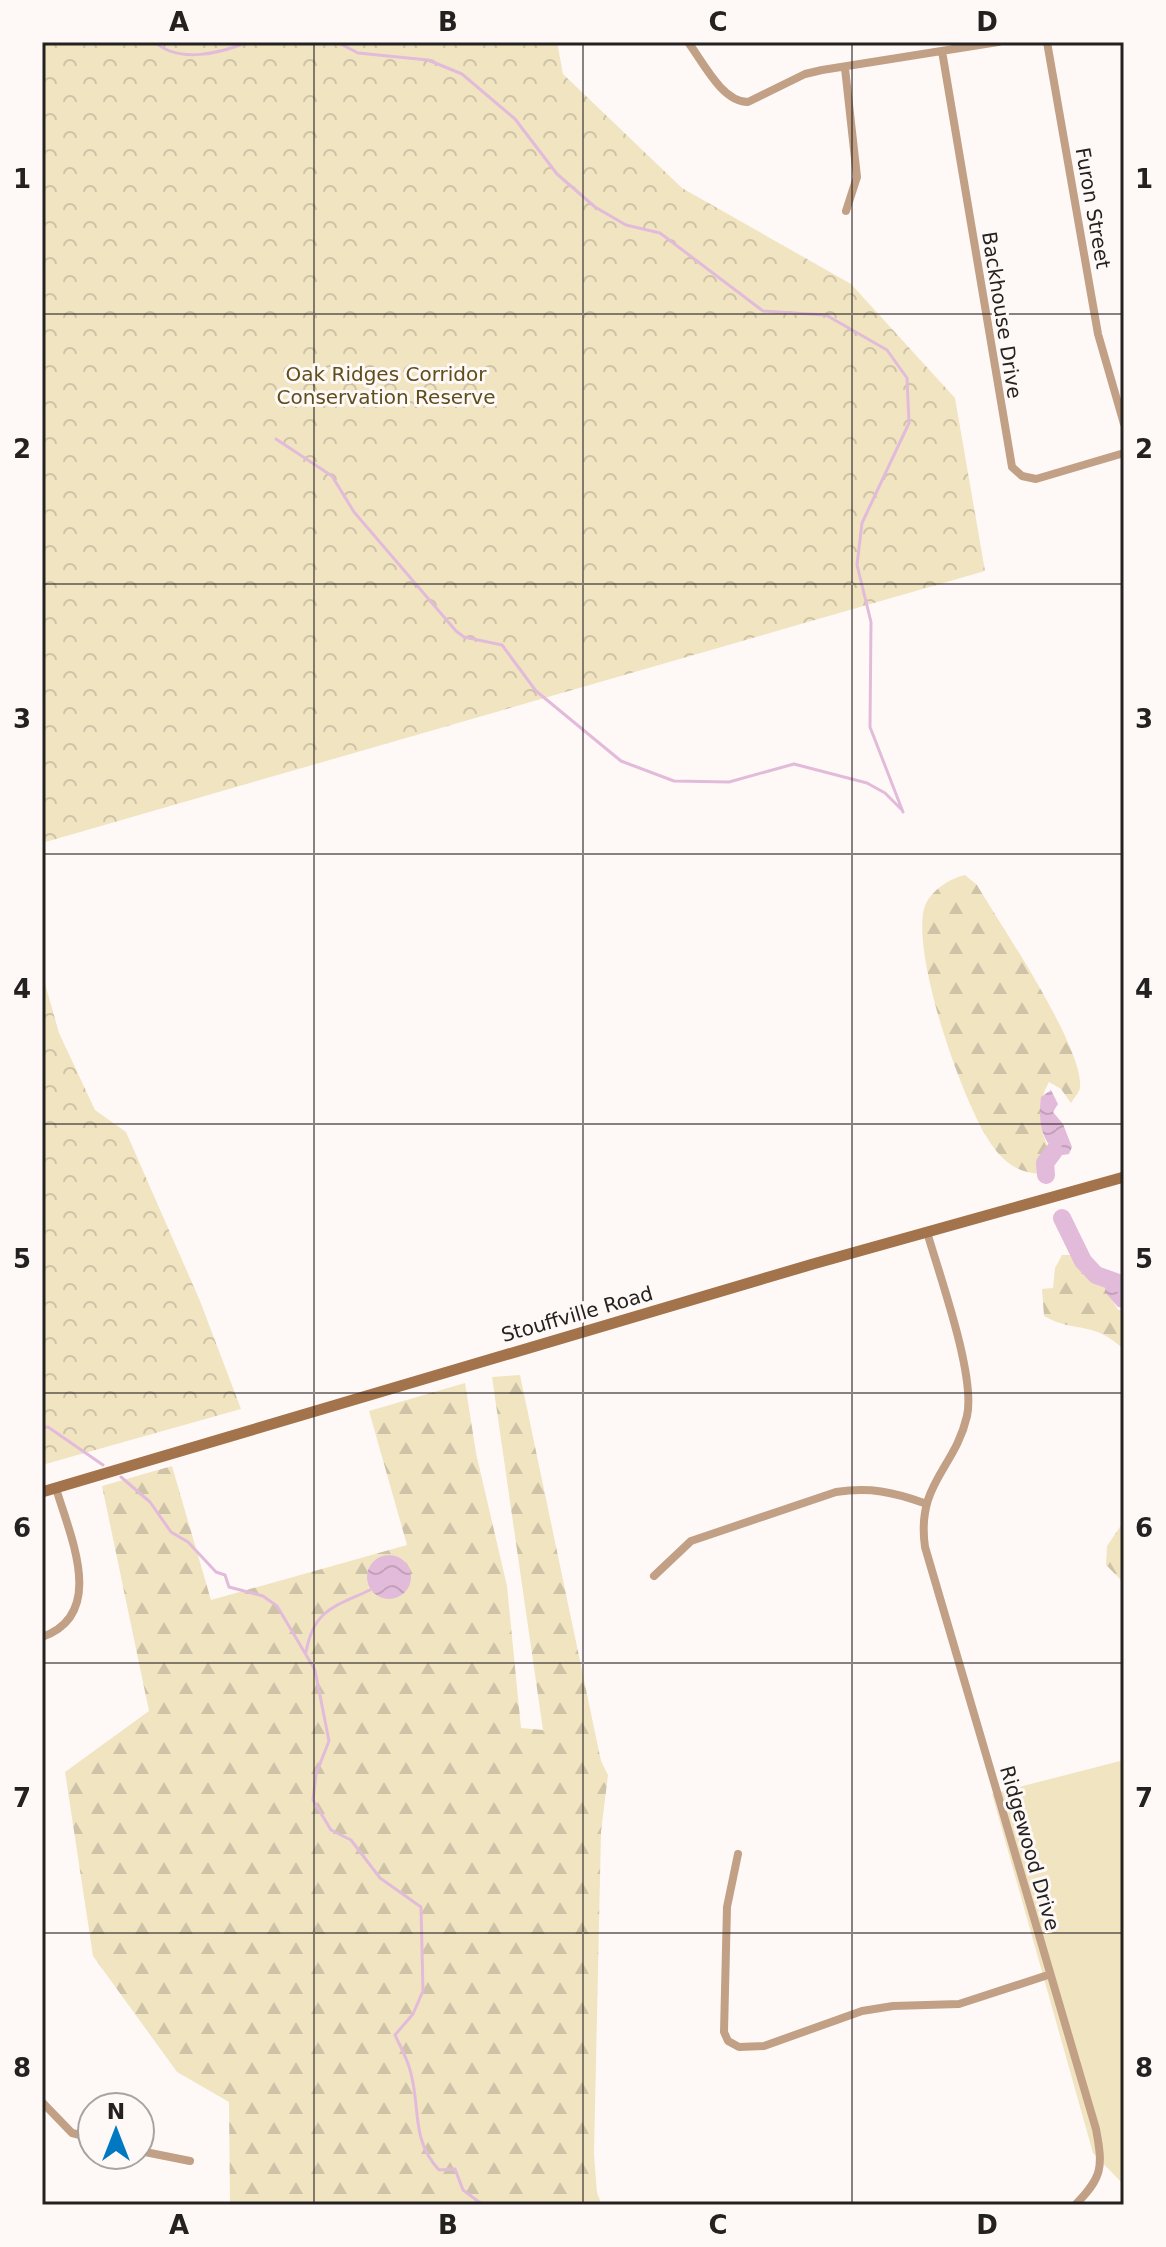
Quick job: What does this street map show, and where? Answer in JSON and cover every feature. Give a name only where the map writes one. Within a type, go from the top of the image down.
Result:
[{"type":"main road","name":"Stouffville Road","points":[[42,1492],[1124,1177]]},
{"type":"street","points":[[688,42],[726,92],[740,102],[760,97],[805,74],[998,42]]},
{"type":"street","name":"Furon Street","points":[[1047,42],[1098,334],[1124,424]]},
{"type":"street","name":"Backhouse Drive","points":[[942,51],[1012,467],[1022,476],[1036,479],[1124,453]]},
{"type":"street","points":[[845,68],[857,177],[846,211]]},
{"type":"street","name":"Ridgewood Drive","points":[[927,1232],[969,1398],[959,1437],[924,1503],[925,1547],[1048,1975],[1096,2129],[1102,2162],[1096,2184],[1075,2205]]},
{"type":"street","points":[[42,1637],[61,1629],[81,1584],[56,1488]]},
{"type":"street","points":[[654,1576],[691,1541],[836,1492],[860,1488],[888,1490],[924,1503]]},
{"type":"street","points":[[738,1854],[727,1907],[724,2032],[728,2041],[739,2047],[764,2046],[862,2011],[893,2006],[959,2004],[1048,1975]]},
{"type":"street","points":[[42,2102],[76,2134]]},
{"type":"street","points":[[156,2154],[190,2161]]},
{"type":"green space","name":"Oak Ridges Corridor Conservation Reserve","points":[[42,42],[557,42],[563,74],[682,188],[851,284],[955,398],[985,571],[42,843]]},
{"type":"green space","points":[[965,875],[977,885],[1039,986],[1078,1070],[1080,1088],[1071,1103],[1061,1089],[1049,1082],[1045,1091],[1040,1111],[1042,1130],[1054,1158],[1040,1174],[1020,1170],[1003,1159],[982,1129],[956,1068],[933,995],[922,931],[924,909],[940,887]]},
{"type":"green space","points":[[42,973],[59,1033],[95,1110],[126,1132],[200,1301],[241,1409],[42,1465]]},
{"type":"green space","points":[[1062,1255],[1079,1255],[1100,1278],[1118,1310],[1124,1309],[1124,1350],[1094,1331],[1044,1316],[1042,1289],[1053,1288],[1055,1268]]},
{"type":"green space","points":[[520,1375],[601,1761],[608,1775],[601,1832],[594,2154],[597,2193],[602,2205],[230,2205],[229,2102],[177,2072],[93,1956],[65,1772],[149,1711],[102,1486],[172,1466],[211,1600],[407,1545],[369,1411],[465,1383],[476,1453],[507,1586],[521,1728],[543,1730],[492,1377]]},
{"type":"green space","points":[[1124,1521],[1124,1583],[1106,1565],[1107,1546]]},
{"type":"green space","points":[[1124,1760],[1124,2185],[1093,2153],[992,1794]]},
{"type":"water","points":[[1051,1090],[1058,1104],[1053,1112],[1063,1124],[1072,1147],[1069,1154],[1055,1151],[1042,1130],[1041,1097]]},
{"type":"water","points":[[1114,1273],[1124,1278],[1124,1308],[1118,1307],[1105,1292],[1106,1275]]},
{"type":"water","points":[[389,1555],[404,1562],[411,1577],[404,1592],[389,1599],[374,1592],[367,1577],[374,1562]]},
{"type":"waterway","points":[[155,42],[165,49],[188,55],[213,53],[248,42]]},
{"type":"waterway","points":[[337,42],[358,53],[428,60],[462,74],[515,119],[557,174],[595,207],[626,225],[660,233],[763,311],[826,315],[887,350],[907,378],[909,423],[862,523],[857,565],[871,622],[870,727],[903,812]]},
{"type":"waterway","points":[[276,439],[332,476],[354,512],[456,631],[464,637],[502,645],[536,691],[621,761],[674,781],[729,782],[794,764],[867,783],[885,793],[901,809]]},
{"type":"waterway","points":[[1046,1175],[1045,1163],[1054,1151]]},
{"type":"waterway","points":[[1062,1218],[1083,1261],[1096,1275],[1124,1285]]},
{"type":"waterway","points":[[42,1428],[48,1427],[103,1465]]},
{"type":"waterway","points":[[121,1477],[150,1502],[171,1532],[188,1542],[216,1572],[225,1575],[229,1587],[263,1596],[277,1606],[315,1670],[329,1741],[316,1774],[313,1800],[331,1830],[351,1840],[380,1878],[421,1907],[423,1991],[413,2014],[395,2035],[410,2070],[420,2134],[430,2158],[439,2170],[455,2169],[463,2190],[483,2205]]},
{"type":"waterway","points":[[306,1652],[320,1618],[336,1606],[370,1590]]}]
